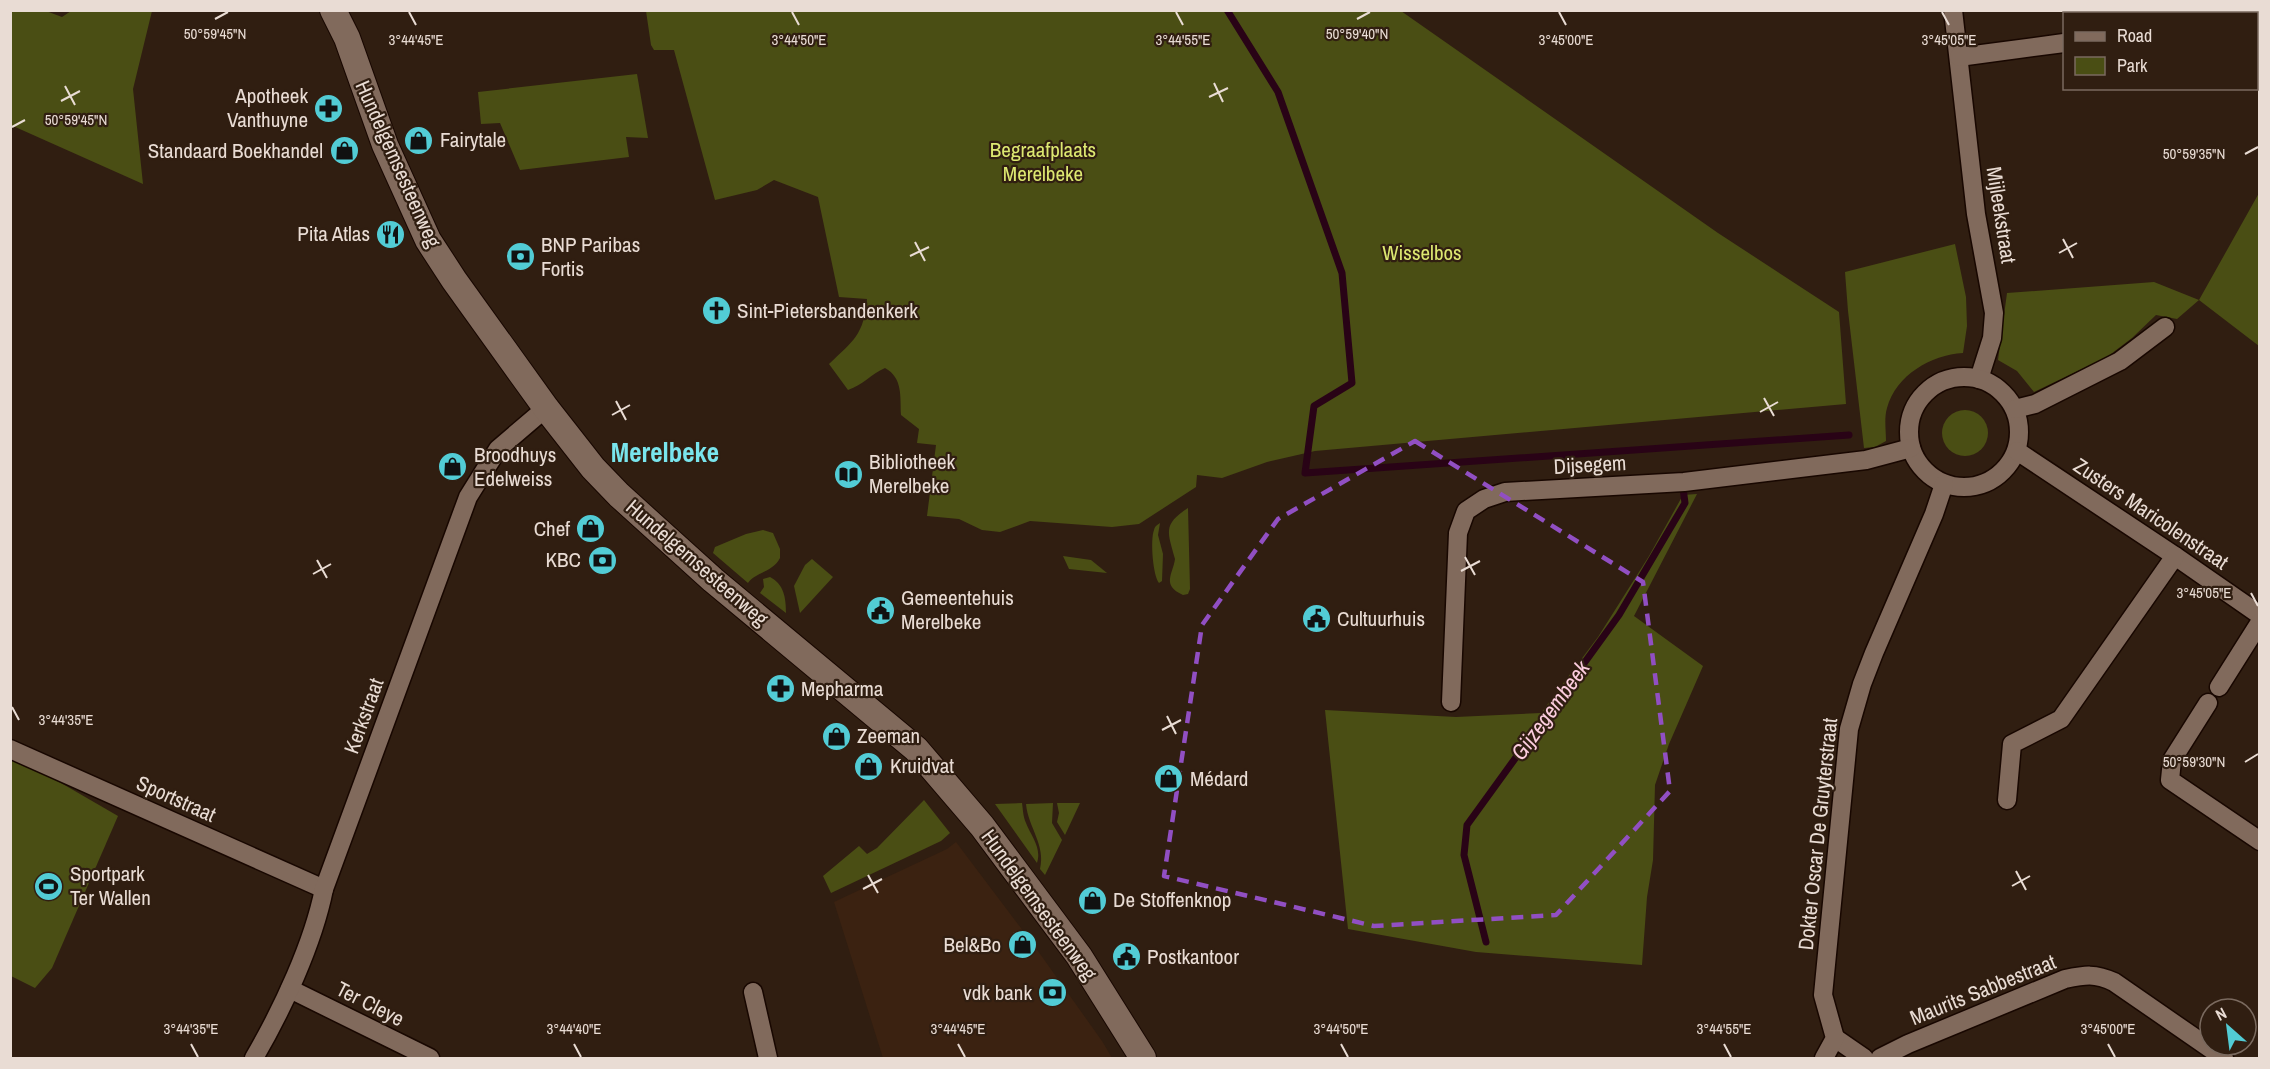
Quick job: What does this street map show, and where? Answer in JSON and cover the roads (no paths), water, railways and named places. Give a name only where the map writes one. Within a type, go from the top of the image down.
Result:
[{"type":"main road","name":"Hundelgemsesteenweg","points":[[333,10],[347,38],[385,145],[428,240],[546,408],[619,495],[713,580],[916,749],[982,826],[1078,956],[1143,1059]]},
{"type":"street","name":"Mijleekstraat","points":[[1953,10],[1976,214],[1994,313],[1992,338],[1979,379]]},
{"type":"street","points":[[1959,57],[2063,43]]},
{"type":"street","points":[[2015,409],[2035,404],[2120,361],[2165,327]]},
{"type":"street","points":[[1962,377],[1979,379],[2002,391],[2015,409],[2020,429],[2016,451],[2004,471],[1985,484],[1962,487],[1944,484],[1918,463],[1911,448],[1910,424],[1916,406],[1928,391],[1945,380],[1962,377]]},
{"type":"street","name":"Kerkstraat","points":[[254,1059],[290,989],[317,917],[324,889],[468,497],[498,449],[546,408]]},
{"type":"street","name":"Dijsegem","points":[[1451,702],[1458,533],[1466,511],[1484,499],[1505,492],[1684,482],[1866,460],[1911,448]]},
{"type":"street","name":"Zusters Maricolenstraat","points":[[2016,451],[2175,556],[2259,615]]},
{"type":"street","name":"Dokter Oscar De Gruyterstraat","points":[[1835,1038],[1823,995],[1849,729],[1870,663],[1934,514],[1944,484]]},
{"type":"street","points":[[2007,800],[2012,744],[2061,719],[2175,556]]},
{"type":"street","points":[[2219,687],[2259,622]]},
{"type":"street","points":[[2208,703],[2172,760],[2170,780],[2259,841]]},
{"type":"street","name":"Sportstraat","points":[[10,749],[324,889]]},
{"type":"street","name":"Maurits Sabbestraat","points":[[1880,1059],[1908,1044],[2065,979],[2084,975],[2100,976],[2114,982],[2224,1059]]},
{"type":"street","name":"Ter Cleye","points":[[290,989],[430,1059]]},
{"type":"street","points":[[753,992],[768,1059]]},
{"type":"street","points":[[1824,1059],[1835,1038],[1864,1059]]},
{"type":"waterway","points":[[1227,10],[1278,92],[1342,273],[1352,383],[1314,406],[1305,473],[1849,435]]},
{"type":"waterway","name":"Gijzegembeek","points":[[1486,942],[1464,855],[1467,825],[1619,615],[1685,503],[1683,488]]},
{"type":"place","name":"Apotheek Vanthuyne","points":[[329,108]]},
{"type":"place","name":"Fairytale","points":[[419,140]]},
{"type":"place","name":"Standaard Boekhandel","points":[[344,151]]},
{"type":"place","name":"Pita Atlas","points":[[391,234]]},
{"type":"place","name":"BNP Paribas Fortis","points":[[520,257]]},
{"type":"place","name":"Sint-Pietersbandenkerk","points":[[716,311]]},
{"type":"place","name":"Broodhuys Edelweiss","points":[[453,467]]},
{"type":"place","name":"Bibliotheek Merelbeke","points":[[848,474]]},
{"type":"place","name":"Chef","points":[[591,529]]},
{"type":"place","name":"KBC","points":[[602,560]]},
{"type":"place","name":"Gemeentehuis Merelbeke","points":[[880,610]]},
{"type":"place","name":"Cultuurhuis","points":[[1316,619]]},
{"type":"place","name":"Mepharma","points":[[780,689]]},
{"type":"place","name":"Zeeman","points":[[836,736]]},
{"type":"place","name":"Kruidvat","points":[[869,766]]},
{"type":"place","name":"Médard","points":[[1169,779]]},
{"type":"place","name":"Sportpark Ter Wallen","points":[[49,886]]},
{"type":"place","name":"De Stoffenknop","points":[[1092,900]]},
{"type":"place","name":"Bel&Bo","points":[[1022,945]]},
{"type":"place","name":"Postkantoor","points":[[1126,957]]},
{"type":"place","name":"vdk bank","points":[[1053,993]]},
{"type":"district","name":"Merelbeke","points":[[665,453]]},
{"type":"park label","name":"Begraafplaats Merelbeke","points":[[1043,162]]},
{"type":"park label","name":"Wisselbos","points":[[1422,253]]}]
